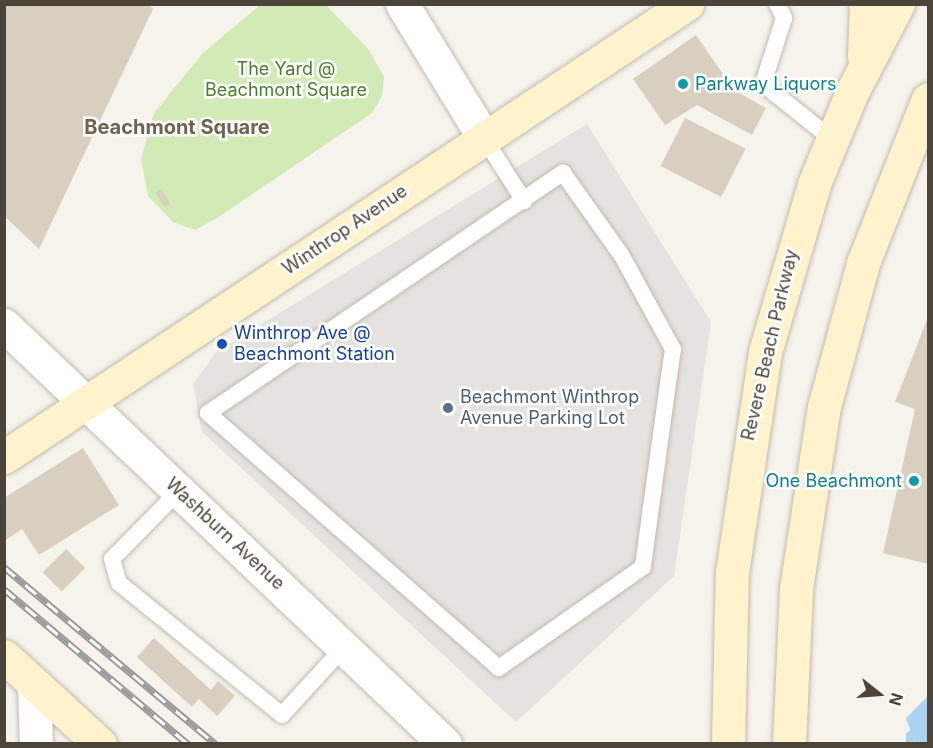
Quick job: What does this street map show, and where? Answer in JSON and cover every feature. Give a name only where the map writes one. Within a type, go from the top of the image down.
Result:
[{"type":"main road","name":"Winthrop Avenue","points":[[4,457],[687,4]]},
{"type":"main road","points":[[853,90],[867,44],[866,4]]},
{"type":"main road","name":"Revere Beach Parkway","points":[[728,744],[732,573],[754,402],[783,280],[831,139],[853,90],[898,4]]},
{"type":"main road","points":[[789,744],[795,606],[824,407],[861,271],[928,99]]},
{"type":"main road","points":[[16,671],[100,744]]},
{"type":"street","points":[[402,4],[484,138]]},
{"type":"street","name":"Washburn Avenue","points":[[4,325],[445,744]]},
{"type":"street","points":[[16,671],[36,744]]},
{"type":"lane","points":[[777,4],[784,18],[763,84],[831,139]]},
{"type":"lane","points":[[484,138],[524,201]]},
{"type":"lane","points":[[563,173],[622,256],[673,349],[644,567],[500,668],[208,412],[524,201],[563,173]]},
{"type":"lane","points":[[179,491],[112,559],[120,583],[282,715],[344,647]]},
{"type":"green space","name":"The Yard @ Beachmont Square","points":[[260,5],[326,5],[369,50],[384,77],[382,96],[372,113],[217,218],[195,230],[173,222],[148,196],[141,159],[154,113],[203,53]]},
{"type":"shaded area","name":"Beachmont Winthrop Avenue Parking Lot","points":[[587,124],[711,322],[674,576],[516,722],[202,432],[193,384],[216,352]]},
{"type":"water","points":[[928,696],[928,743],[915,743],[906,718]]},
{"type":"building","points":[[4,4],[148,4],[153,9],[39,249],[4,216]]},
{"type":"building","name":"Parkway Liquors","points":[[696,35],[734,90],[766,108],[752,135],[697,105],[665,125],[633,79]]},
{"type":"building","points":[[685,118],[746,149],[721,197],[660,166]]},
{"type":"building","points":[[161,189],[170,203],[164,207],[155,193]]},
{"type":"building","name":"One Beachmont","points":[[928,317],[928,564],[883,553],[915,409],[895,402]]},
{"type":"building","points":[[83,448],[119,505],[39,555],[22,529],[6,540],[4,498]]},
{"type":"building","points":[[66,549],[85,568],[62,591],[43,572]]},
{"type":"building","points":[[154,638],[211,690],[218,681],[235,696],[217,716],[199,699],[192,707],[137,657]]},
{"type":"waterway","points":[[910,744],[910,736],[928,716]]},
{"type":"railway","points":[[4,567],[216,744]]},
{"type":"railway","points":[[4,589],[188,744]]},
{"type":"place","name":"Parkway Liquors","points":[[683,84]]},
{"type":"place","name":"Winthrop Ave @ Beachmont Station","points":[[222,344]]},
{"type":"place","name":"Beachmont Winthrop Avenue Parking Lot","points":[[448,408]]},
{"type":"place","name":"One Beachmont","points":[[914,481]]},
{"type":"district","name":"Beachmont Square","points":[[177,127]]}]
